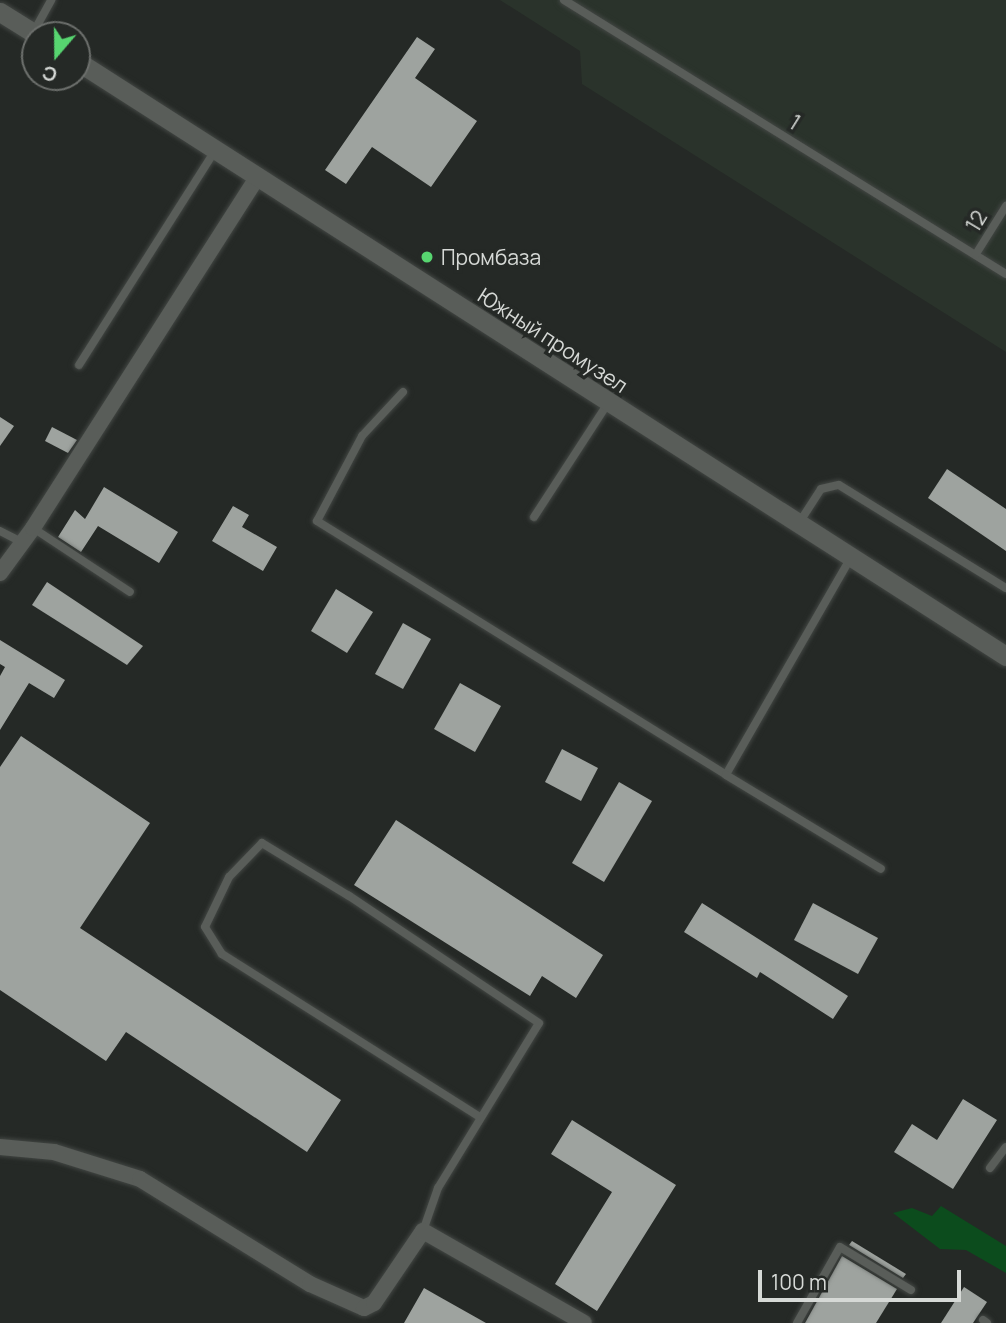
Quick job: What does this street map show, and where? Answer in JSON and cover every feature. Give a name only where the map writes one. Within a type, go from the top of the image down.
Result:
[{"type":"street","points":[[0,12],[21,25]]},
{"type":"street","name":"Южный промузел","points":[[91,70],[850,559],[1006,656]]},
{"type":"street","points":[[0,573],[28,535],[258,176]]},
{"type":"street","points":[[0,1147],[54,1152],[140,1179],[310,1284],[364,1308],[374,1303],[423,1231],[584,1323]]},
{"type":"lane","points":[[41,21],[51,0]]},
{"type":"lane","name":"1","points":[[564,0],[1006,274]]},
{"type":"lane","points":[[79,365],[216,149]]},
{"type":"lane","name":"12","points":[[976,254],[1006,206]]},
{"type":"lane","points":[[403,392],[362,436],[317,521],[881,869]]},
{"type":"lane","points":[[534,516],[608,402]]},
{"type":"lane","points":[[797,525],[821,489],[839,485],[1006,588]]},
{"type":"lane","points":[[0,531],[28,535],[130,592]]},
{"type":"lane","points":[[726,775],[850,559]]},
{"type":"lane","points":[[423,1231],[438,1188],[539,1023],[349,896],[262,843],[229,877],[205,928],[222,954],[480,1117]]},
{"type":"lane","points":[[990,1168],[1006,1147]]},
{"type":"lane","points":[[797,1323],[840,1247],[911,1290]]},
{"type":"shaded area","points":[[500,0],[1006,0],[1006,352],[582,84],[580,51]]},
{"type":"green space","points":[[941,1206],[1006,1246],[1006,1273],[966,1250],[940,1249],[893,1213],[912,1208],[932,1216]]},
{"type":"building","points":[[417,37],[435,49],[415,78],[477,121],[431,187],[372,147],[346,184],[325,170]]},
{"type":"building","points":[[0,417],[14,426],[0,446]]},
{"type":"building","points":[[52,427],[77,440],[68,453],[45,441]]},
{"type":"building","points":[[947,469],[1006,509],[1006,551],[928,498]]},
{"type":"building","points":[[104,487],[178,532],[159,563],[98,526],[81,552],[58,537],[75,510],[85,519]]},
{"type":"building","points":[[233,506],[249,515],[242,527],[277,547],[263,571],[212,541]]},
{"type":"building","points":[[47,582],[143,646],[127,665],[32,605]]},
{"type":"building","points":[[336,589],[373,612],[347,653],[311,631]]},
{"type":"building","points":[[403,623],[431,639],[403,689],[375,674]]},
{"type":"building","points":[[0,640],[65,680],[54,698],[29,683],[0,730],[0,676],[5,667],[0,664]]},
{"type":"building","points":[[460,683],[501,706],[475,752],[434,729]]},
{"type":"building","points":[[21,736],[150,823],[80,928],[341,1100],[307,1152],[126,1032],[106,1061],[0,990],[0,767]]},
{"type":"building","points":[[562,749],[598,768],[581,801],[545,782]]},
{"type":"building","points":[[619,782],[652,801],[604,882],[572,863]]},
{"type":"building","points":[[396,820],[603,955],[576,998],[542,976],[530,996],[354,885]]},
{"type":"building","points":[[702,903],[848,996],[833,1019],[760,972],[757,978],[684,932]]},
{"type":"building","points":[[813,903],[878,938],[858,974],[794,940]]},
{"type":"building","points":[[963,1099],[997,1120],[953,1189],[894,1152],[912,1124],[937,1140]]},
{"type":"building","points":[[572,1120],[676,1185],[597,1311],[555,1284],[612,1192],[551,1154]]},
{"type":"building","points":[[852,1241],[906,1274],[903,1278],[849,1245]]},
{"type":"building","points":[[842,1256],[897,1289],[876,1323],[805,1323]]},
{"type":"building","points":[[964,1287],[987,1302],[973,1323],[941,1323]]},
{"type":"building","points":[[424,1288],[438,1296],[486,1323],[404,1323]]},
{"type":"place","name":"Промбаза","points":[[427,257]]}]
